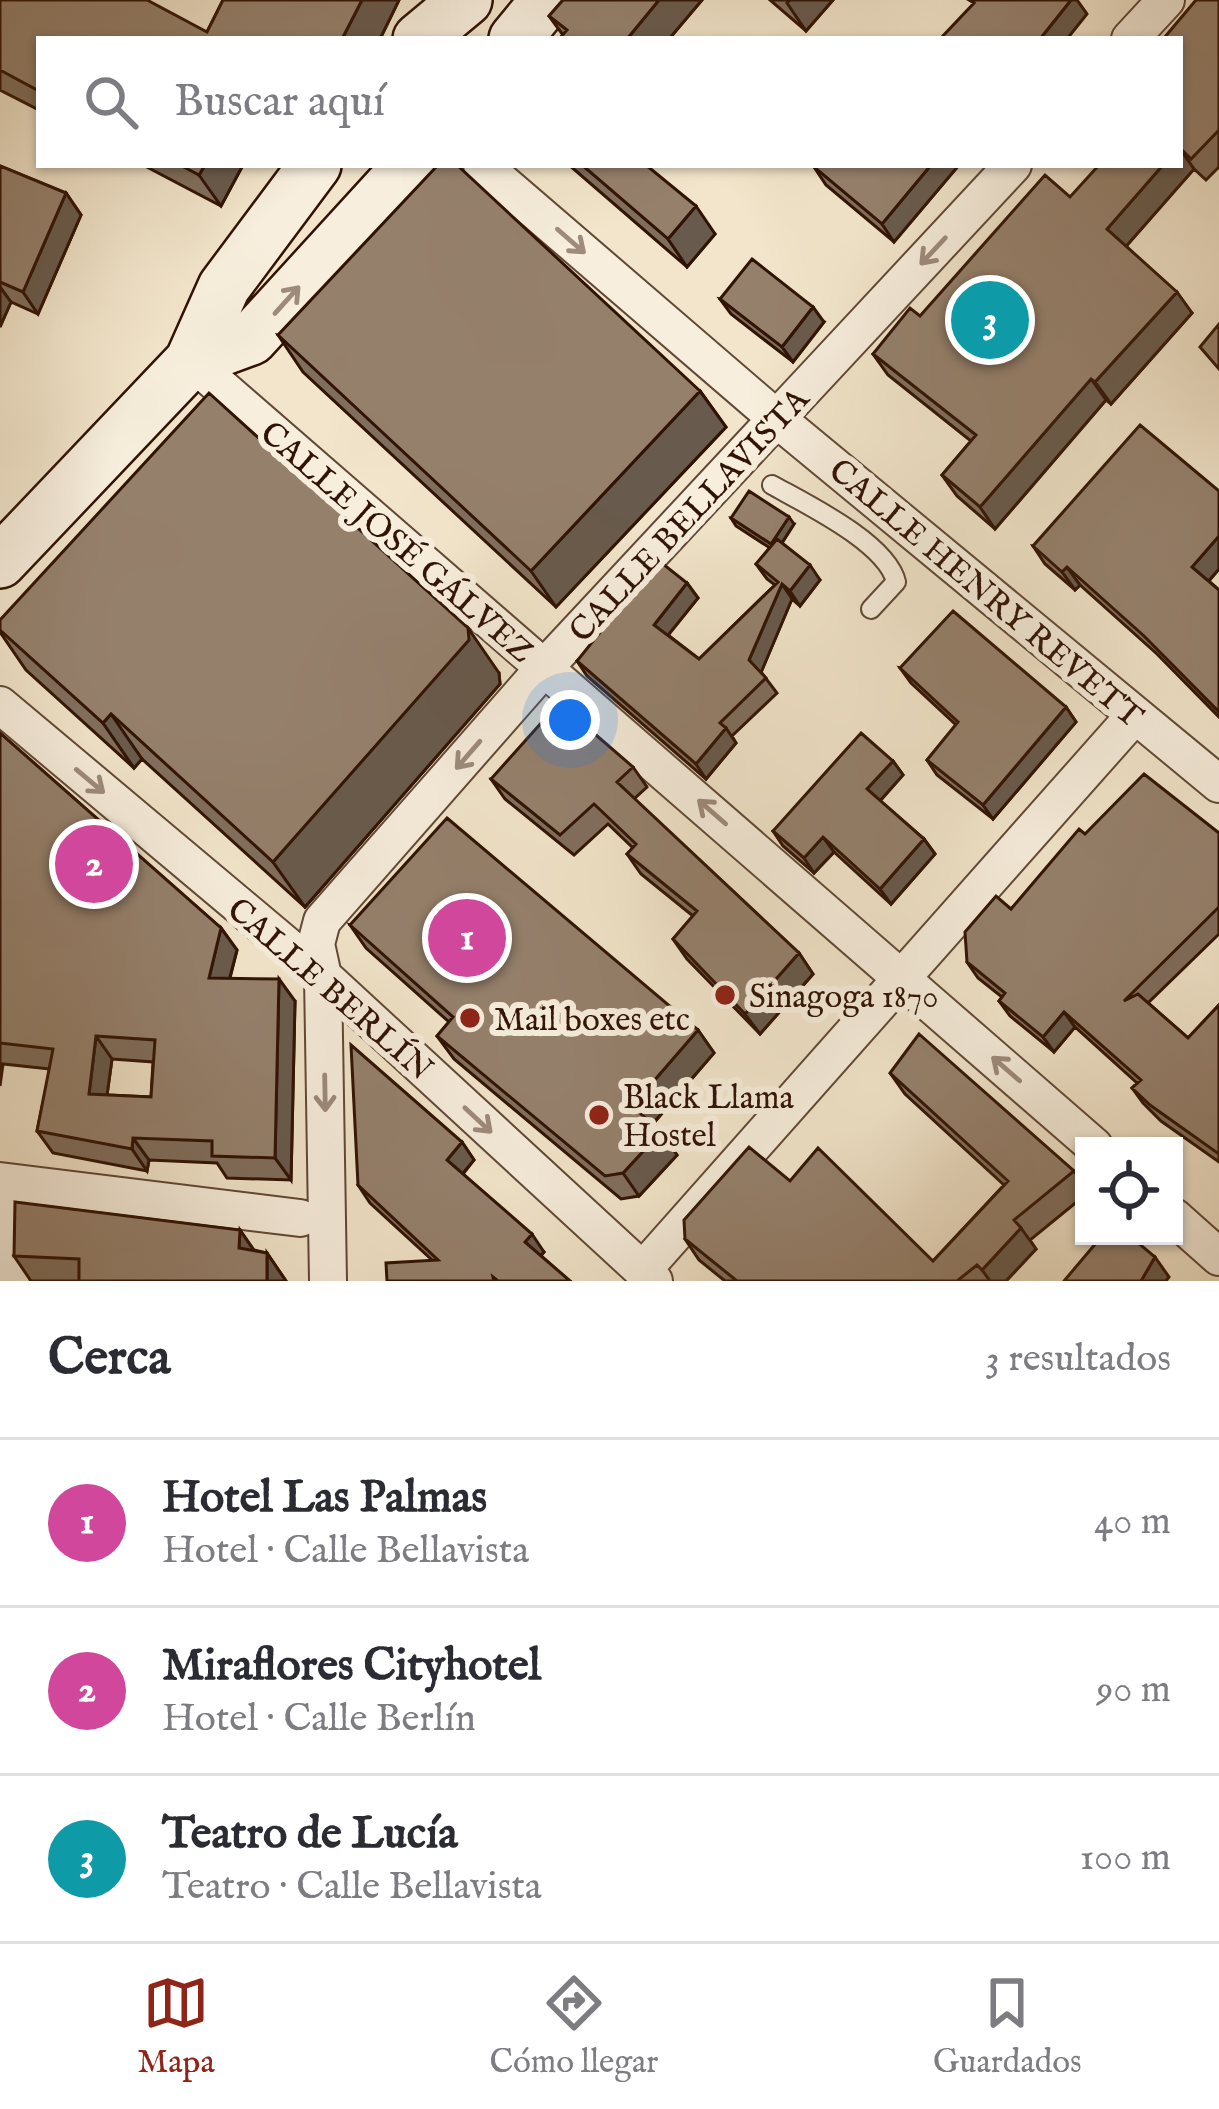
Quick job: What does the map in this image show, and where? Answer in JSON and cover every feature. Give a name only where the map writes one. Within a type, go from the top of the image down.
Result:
[{"type":"main road","points":[[404,36],[422,0]]},
{"type":"main road","points":[[423,36],[466,0]]},
{"type":"main road","points":[[517,36],[547,0]]},
{"type":"main road","points":[[0,562],[191,361],[224,287],[313,168]]},
{"type":"main road","points":[[191,361],[251,339],[407,168]]},
{"type":"street","points":[[1133,36],[1166,0]]},
{"type":"street","name":"CALLE HENRY REVETT","points":[[485,168],[777,419],[1219,784]]},
{"type":"street","name":"CALLE BELLAVISTA","points":[[328,1281],[323,976],[316,944],[322,921],[545,668],[1010,168]]},
{"type":"street","name":"CALLE JOSÉ GÁLVEZ","points":[[191,361],[1084,1137]]},
{"type":"street","name":"CALLE BERLÍN","points":[[0,705],[323,976],[648,1276]]},
{"type":"street","points":[[648,1276],[1135,715]]},
{"type":"street","points":[[11,1280],[6,1182],[300,1218]]},
{"type":"street","points":[[1183,1225],[1219,1256]]},
{"type":"lane","points":[[832,518],[857,484]]},
{"type":"lane","points":[[772,485],[832,518],[893,568],[896,582],[871,608]]},
{"type":"building","points":[[0,0],[147,0],[207,32],[223,0],[362,0],[344,36],[36,36],[36,89],[0,70]]},
{"type":"building","points":[[563,0],[659,0],[629,36],[562,36],[567,30],[549,16]]},
{"type":"building","points":[[969,0],[1071,0],[1042,36],[943,36],[974,3]]},
{"type":"building","points":[[1196,0],[1219,0],[1219,130],[1191,159],[1183,151],[1183,36],[1166,36]]},
{"type":"building","points":[[0,166],[66,193],[23,292],[0,282]]},
{"type":"building","points":[[435,168],[460,168],[700,391],[531,571],[278,335]]},
{"type":"building","points":[[585,168],[650,168],[696,206],[668,239]]},
{"type":"building","points":[[815,168],[929,168],[882,224]]},
{"type":"building","points":[[1096,168],[1160,168],[1107,229],[1177,292],[1095,382],[1091,379],[980,507],[942,475],[976,435],[873,354],[910,308],[920,316],[1045,175],[1070,197]]},
{"type":"building","points":[[752,259],[813,307],[782,347],[720,299]]},
{"type":"building","points":[[1219,324],[1219,369],[1200,347]]},
{"type":"building","points":[[209,393],[468,628],[469,640],[273,862],[111,714],[103,723],[0,630],[0,620]]},
{"type":"building","points":[[1140,425],[1219,491],[1219,536],[1192,567],[1219,590],[1219,712],[1067,567],[1062,572],[1033,546]]},
{"type":"building","points":[[749,491],[789,517],[771,544],[731,518]]},
{"type":"building","points":[[777,539],[810,565],[790,591],[782,584],[749,660],[766,678],[720,723],[726,728],[696,764],[577,661],[658,560],[687,583],[654,625],[699,659],[778,582],[756,564]]},
{"type":"building","points":[[953,611],[1066,707],[983,805],[927,760],[958,722],[900,668]]},
{"type":"building","points":[[559,703],[633,767],[617,782],[799,953],[745,1014],[673,939],[697,911],[627,854],[636,844],[594,804],[560,835],[491,779]]},
{"type":"building","points":[[0,733],[221,928],[209,978],[279,979],[275,1158],[212,1156],[212,1141],[133,1138],[132,1149],[37,1131],[53,1049],[0,1043]],"holes":[[[96,1036],[155,1040],[151,1097],[89,1094]]]},
{"type":"building","points":[[861,733],[893,761],[867,789],[924,839],[880,889],[823,837],[804,858],[773,831]]},
{"type":"building","points":[[1144,774],[1219,833],[1219,907],[1124,1001],[1138,994],[1188,1038],[1219,1005],[1219,1154],[1150,1105],[1132,1088],[1141,1080],[1064,1012],[1043,1037],[999,1001],[1005,993],[967,962],[965,932],[996,896],[1011,909],[1079,829],[1085,834]]},
{"type":"building","points":[[447,818],[698,1030],[632,1106],[661,1132],[623,1173],[605,1176],[437,1036],[453,1017],[350,925]]},
{"type":"building","points":[[919,1034],[1074,1171],[1014,1220],[1021,1228],[982,1270],[977,1265],[957,1281],[737,1281],[685,1239],[684,1220],[749,1147],[790,1181],[818,1148],[933,1261],[1008,1181],[890,1073]]},
{"type":"building","points":[[351,1045],[462,1142],[447,1160],[532,1234],[525,1242],[570,1281],[498,1281],[493,1277],[494,1281],[387,1281],[386,1263],[438,1260],[358,1185]]},
{"type":"building","points":[[15,1202],[240,1230],[239,1248],[267,1253],[267,1281],[79,1281],[79,1259],[14,1256]]},
{"type":"building","points":[[1094,1245],[1141,1245],[1155,1257],[1141,1281],[1064,1281]]},
{"type":"place","name":"Teatro de Lucía","points":[[990,320]]},
{"type":"place","name":"Miraflores Cityhotel","points":[[94,864]]},
{"type":"place","name":"Hotel Las Palmas","points":[[467,938]]},
{"type":"place","name":"Sinagoga 1870","points":[[725,995]]},
{"type":"place","name":"Mail boxes etc","points":[[470,1018]]},
{"type":"place","name":"Black Llama Hostel","points":[[599,1115]]}]
